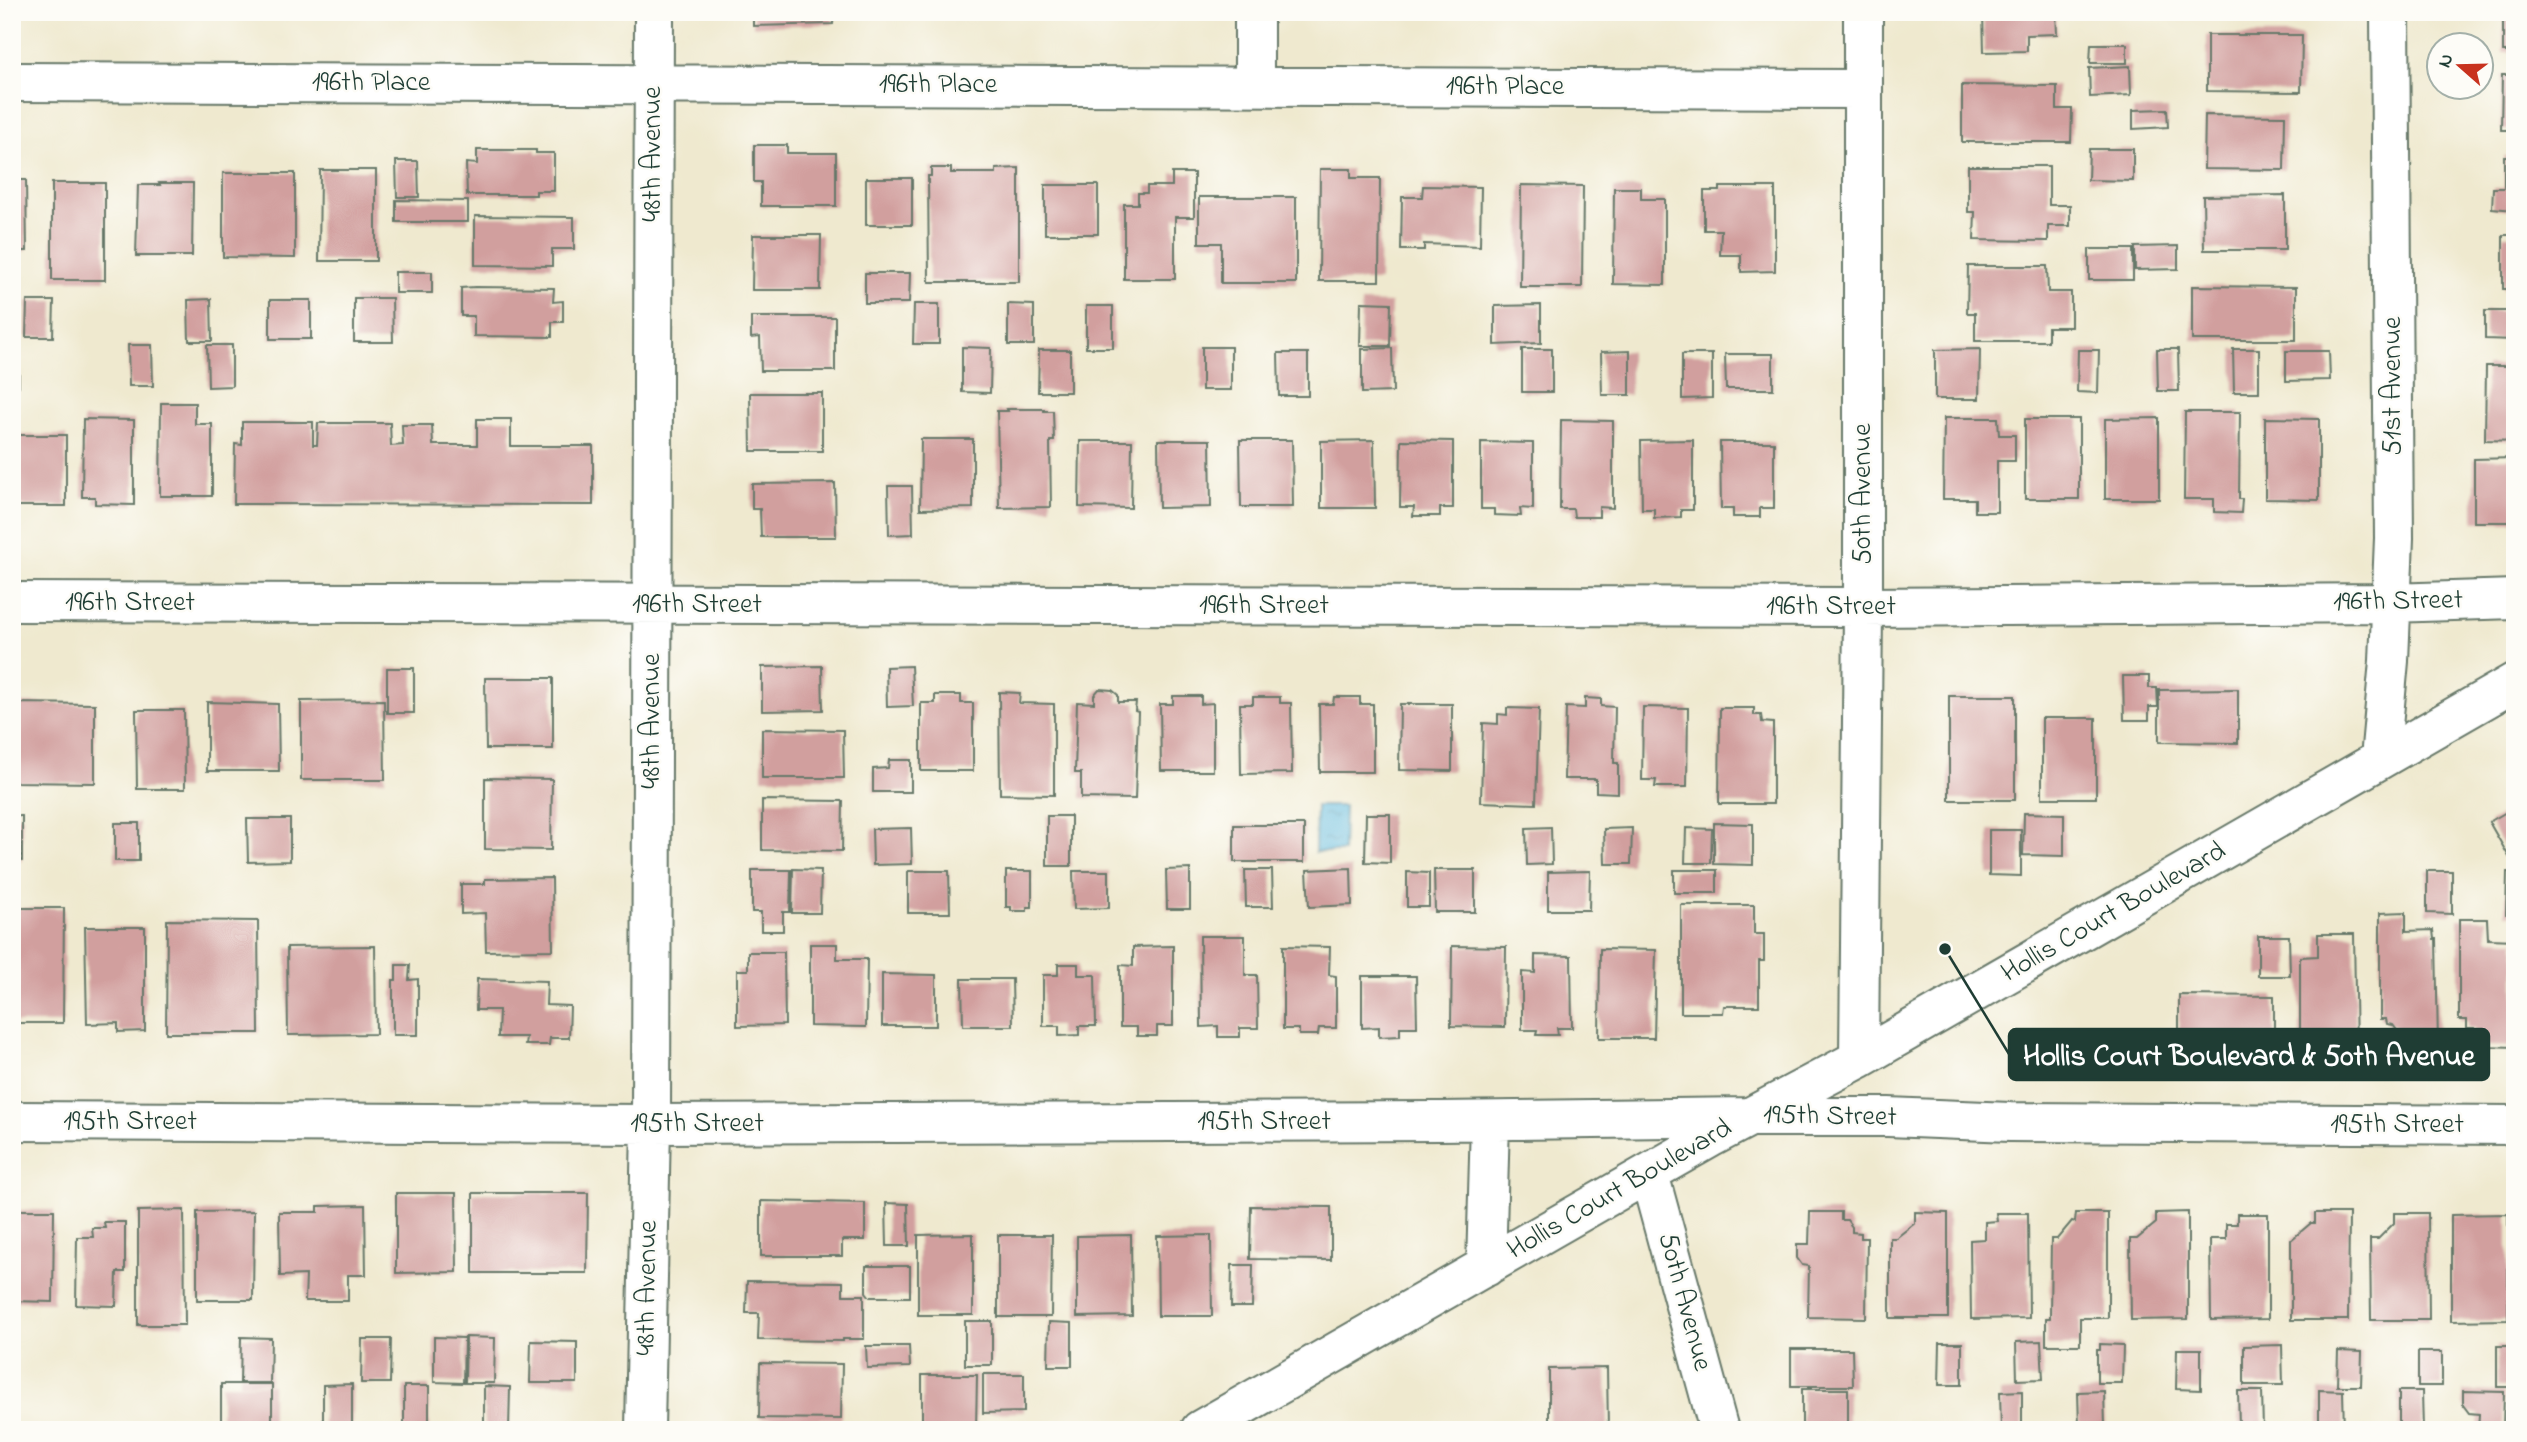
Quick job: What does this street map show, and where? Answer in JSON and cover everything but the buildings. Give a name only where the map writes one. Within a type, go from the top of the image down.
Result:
[{"type":"street","name":"48th Avenue","points":[[645,1430],[651,1124],[654,12]]},
{"type":"street","points":[[1254,12],[1254,86]]},
{"type":"street","name":"50th Avenue","points":[[1860,1059],[1863,12]]},
{"type":"street","name":"51st Avenue","points":[[2380,760],[2388,674],[2394,524],[2390,12]]},
{"type":"street","name":"196th Place","points":[[12,82],[1863,89]]},
{"type":"street","name":"196th Street","points":[[12,602],[1863,607],[2390,603],[2515,599]]},
{"type":"street","name":"Hollis Court Boulevard","points":[[1199,1430],[1749,1116],[1860,1059],[2515,682]]},
{"type":"street","name":"195th Street","points":[[12,1121],[651,1124],[1490,1121],[1749,1116],[1888,1117],[2010,1122],[2515,1125]]},
{"type":"street","points":[[1486,1267],[1490,1121]]},
{"type":"street","name":"50th Avenue","points":[[1649,1174],[1719,1430]]},
{"type":"water","points":[[1316,806],[1344,806],[1343,852],[1315,852]]},
{"type":"place","name":"Hollis Court Boulevard & 50th Avenue","points":[[1945,949]]}]
